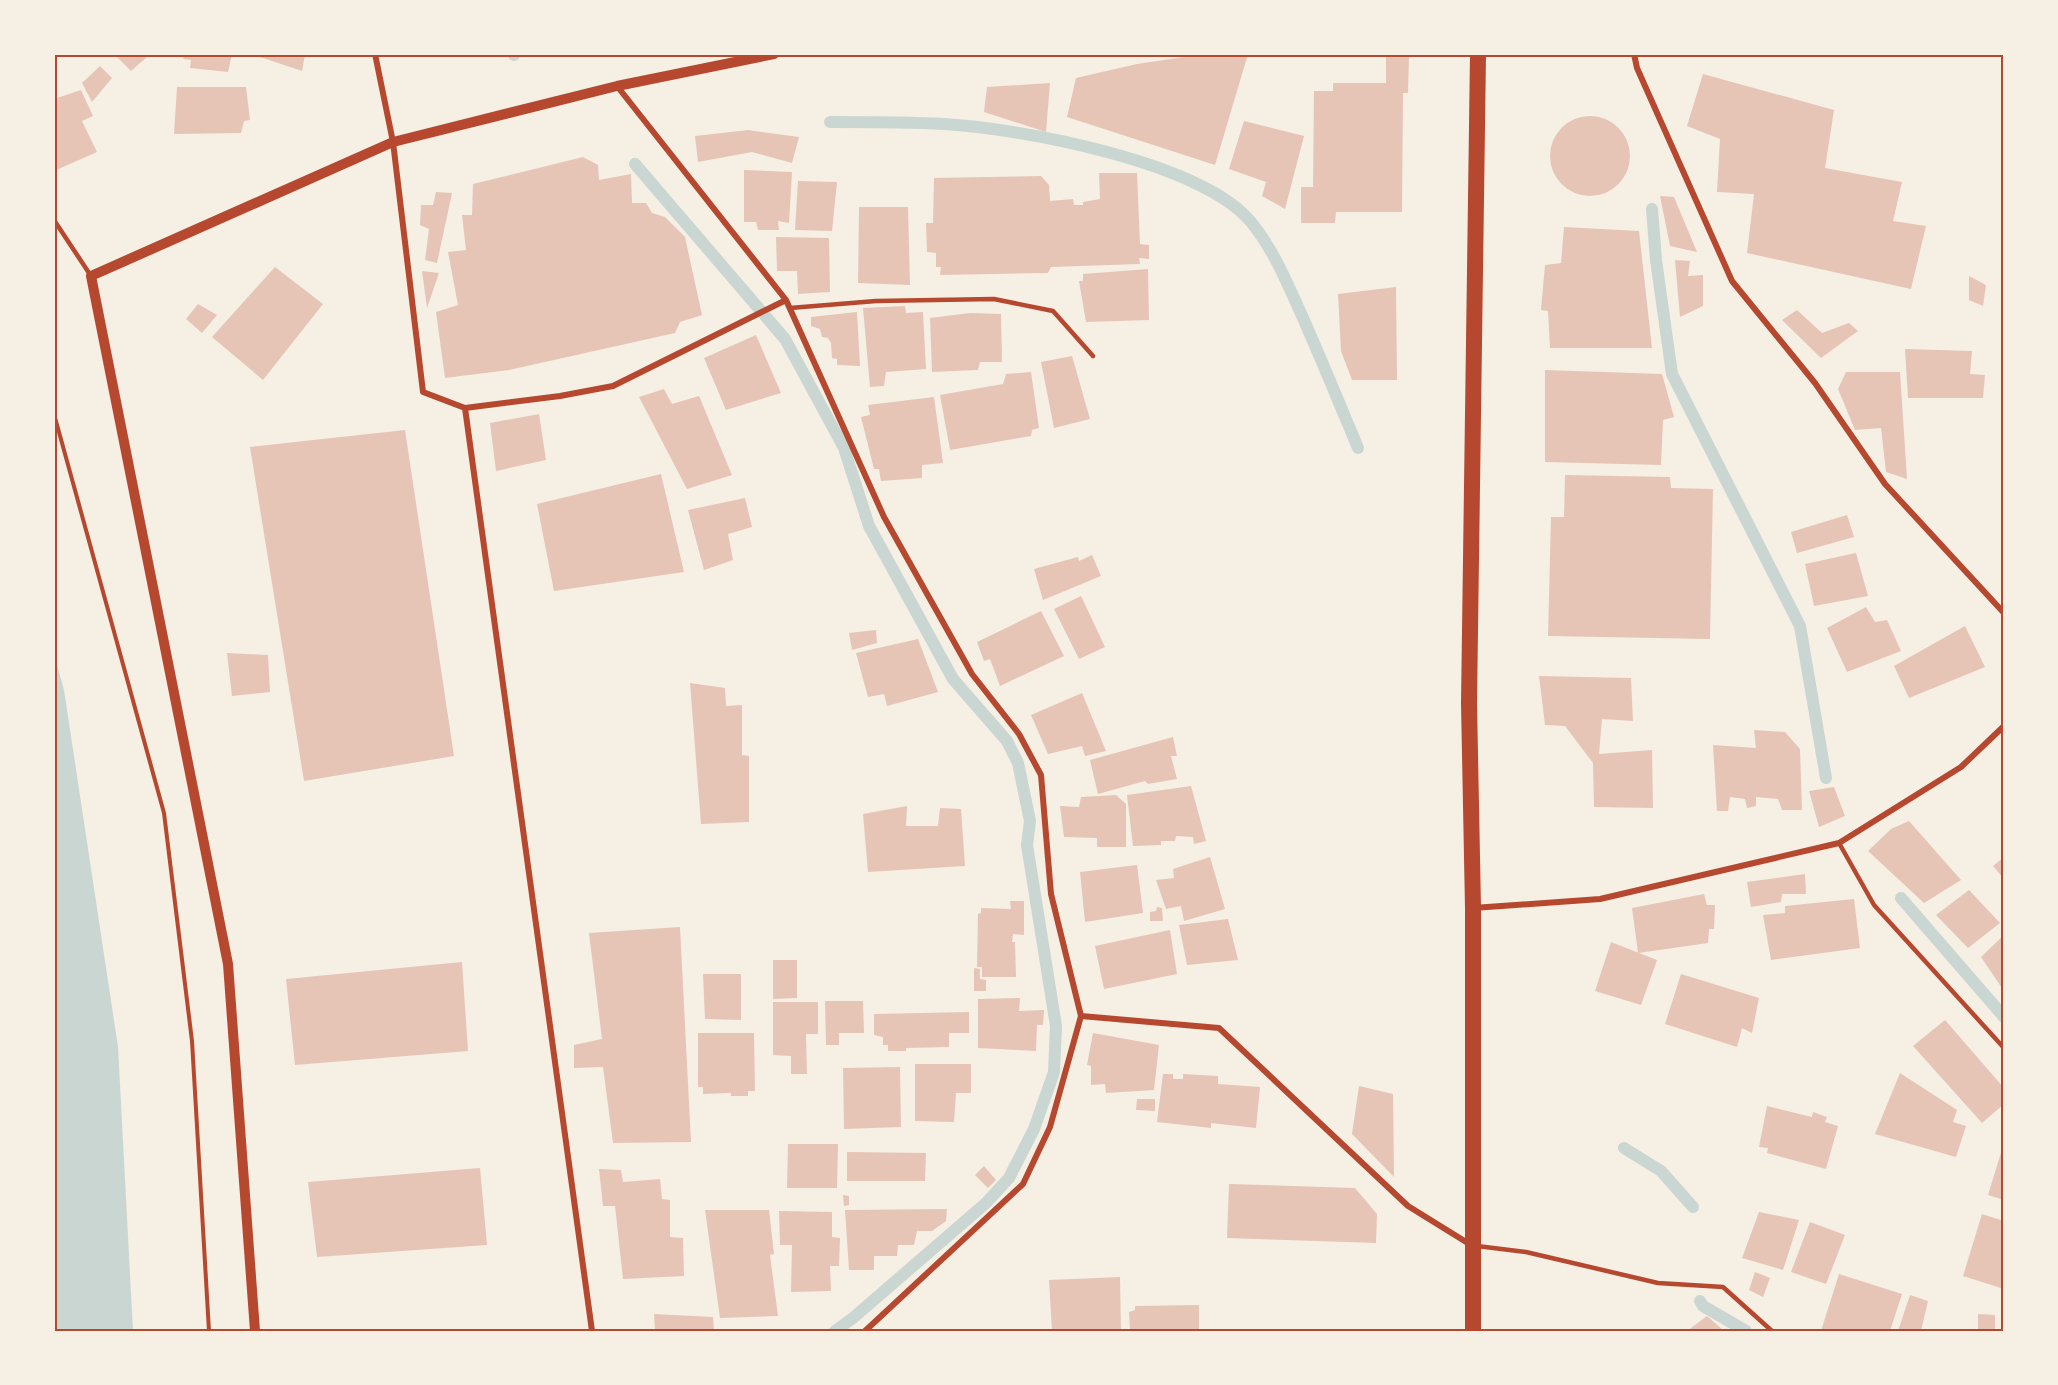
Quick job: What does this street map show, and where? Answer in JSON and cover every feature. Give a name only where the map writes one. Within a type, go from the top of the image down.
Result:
[{"type":"highway","points":[[1473,1331],[1473,908],[1469,703],[1478,54]]},
{"type":"street","points":[[375,54],[393,142],[423,392],[465,408],[560,396],[613,386],[786,300]]},
{"type":"street","points":[[255,1331],[228,964],[91,276],[393,142],[617,86],[774,54]]},
{"type":"street","points":[[1634,54],[1637,68],[1732,281],[1815,383],[1885,484],[2004,613]]},
{"type":"street","points":[[617,86],[786,300],[884,518],[972,674],[1019,734],[1041,776],[1051,894],[1081,1016],[1050,1127],[1023,1184],[865,1331]]},
{"type":"street","points":[[465,408],[592,1331]]},
{"type":"street","points":[[1473,908],[1600,899],[1839,843],[1961,767],[2004,726]]},
{"type":"street","points":[[1081,1016],[1219,1028],[1407,1206],[1472,1245]]},
{"type":"lane","points":[[54,220],[91,276]]},
{"type":"lane","points":[[790,308],[876,301],[994,299],[1053,311],[1093,357]]},
{"type":"lane","points":[[1839,843],[1874,905],[2004,1048]]},
{"type":"lane","points":[[1472,1245],[1526,1252],[1658,1283],[1723,1287],[1772,1331]]},
{"type":"path","points":[[54,414],[164,813],[192,1041],[209,1331]]},
{"type":"shaded area","points":[[54,654],[64,690],[118,1047],[133,1331],[54,1331]]},
{"type":"building","points":[[114,54],[146,54],[148,56],[131,71]]},
{"type":"building","points":[[184,54],[232,54],[228,72],[190,68],[191,60],[183,59]]},
{"type":"building","points":[[251,54],[305,54],[302,71]]},
{"type":"building","points":[[1204,54],[1248,54],[1215,165],[1067,117],[1076,78],[1137,64]]},
{"type":"building","points":[[1386,55],[1409,56],[1408,93],[1403,93],[1402,212],[1336,212],[1335,223],[1301,223],[1301,187],[1313,187],[1314,91],[1333,91],[1333,83],[1386,83]]},
{"type":"building","points":[[100,66],[112,78],[92,102],[82,83]]},
{"type":"building","points":[[1703,74],[1834,110],[1825,168],[1902,182],[1893,221],[1926,226],[1911,289],[1747,253],[1754,194],[1717,192],[1720,139],[1687,126]]},
{"type":"building","points":[[1050,83],[1046,132],[984,112],[987,87]]},
{"type":"building","points":[[177,87],[246,87],[250,120],[244,121],[241,133],[174,134]]},
{"type":"building","points":[[81,90],[93,116],[82,121],[97,152],[54,171],[54,99]]},
{"type":"building","points":[[1590,116],[1605,119],[1618,128],[1627,141],[1630,156],[1627,171],[1618,184],[1605,193],[1590,196],[1575,193],[1562,184],[1553,171],[1550,156],[1553,141],[1562,128],[1575,119]]},
{"type":"building","points":[[1244,121],[1304,136],[1285,209],[1262,196],[1266,182],[1229,169]]},
{"type":"building","points":[[748,130],[799,137],[792,163],[752,152],[698,162],[695,136]]},
{"type":"building","points":[[583,157],[598,165],[599,180],[631,174],[632,203],[646,203],[652,213],[665,217],[685,237],[702,315],[680,322],[675,333],[509,370],[445,378],[436,312],[458,305],[448,252],[466,250],[462,215],[472,215],[473,184]]},
{"type":"building","points":[[744,170],[792,172],[789,223],[778,221],[779,230],[758,230],[756,222],[744,222]]},
{"type":"building","points":[[1099,173],[1137,173],[1140,244],[1149,245],[1149,259],[1139,258],[1140,264],[1051,267],[1048,273],[940,275],[941,267],[936,267],[936,253],[927,252],[926,223],[933,223],[934,178],[1041,176],[1049,185],[1050,201],[1073,199],[1074,205],[1083,205],[1083,202],[1100,199]]},
{"type":"building","points":[[798,181],[837,182],[832,231],[795,230]]},
{"type":"building","points":[[436,192],[452,193],[437,263],[425,260],[429,229],[420,225],[421,205],[433,205]]},
{"type":"building","points":[[1660,196],[1674,197],[1697,252],[1670,246]]},
{"type":"building","points":[[859,207],[908,207],[910,285],[858,283]]},
{"type":"building","points":[[1564,227],[1639,231],[1652,348],[1550,348],[1548,311],[1541,310],[1545,265],[1561,263]]},
{"type":"building","points":[[776,237],[829,238],[830,292],[798,294],[797,271],[777,271]]},
{"type":"building","points":[[1675,260],[1690,261],[1688,276],[1703,275],[1703,306],[1680,317]]},
{"type":"building","points":[[275,267],[323,304],[263,380],[212,337]]},
{"type":"building","points":[[1148,269],[1149,320],[1086,322],[1079,281],[1083,281],[1083,274]]},
{"type":"building","points":[[422,271],[439,273],[427,308]]},
{"type":"building","points":[[1969,276],[1986,285],[1983,306],[1969,300]]},
{"type":"building","points":[[1396,287],[1397,380],[1352,380],[1341,351],[1338,294]]},
{"type":"building","points":[[198,304],[217,315],[202,333],[186,319]]},
{"type":"building","points":[[905,306],[906,313],[923,312],[926,369],[886,372],[884,386],[870,387],[863,308]]},
{"type":"building","points":[[1797,310],[1822,333],[1849,323],[1858,331],[1821,358],[1782,320]]},
{"type":"building","points":[[857,312],[860,366],[837,365],[837,359],[832,358],[831,343],[828,338],[822,337],[820,329],[811,326],[811,317]]},
{"type":"building","points":[[970,313],[1001,314],[1002,362],[980,362],[978,370],[932,372],[930,318]]},
{"type":"building","points":[[756,335],[781,393],[726,410],[704,358]]},
{"type":"building","points":[[1905,349],[1972,351],[1970,374],[1985,375],[1983,398],[1908,398]]},
{"type":"building","points":[[1072,356],[1090,419],[1054,428],[1041,362]]},
{"type":"building","points":[[1545,370],[1662,374],[1674,417],[1663,420],[1661,465],[1545,462]]},
{"type":"building","points":[[1031,372],[1039,428],[1032,430],[1031,436],[950,450],[940,395],[1003,384],[1006,374]]},
{"type":"building","points":[[1846,372],[1900,372],[1907,479],[1886,472],[1881,428],[1855,430],[1838,389]]},
{"type":"building","points":[[664,389],[672,404],[699,396],[732,475],[687,489],[639,397]]},
{"type":"building","points":[[934,397],[943,463],[922,465],[922,478],[881,481],[879,469],[874,469],[861,417],[870,415],[868,405]]},
{"type":"building","points":[[539,414],[546,460],[496,471],[490,423]]},
{"type":"building","points":[[405,430],[454,756],[304,781],[250,447]]},
{"type":"building","points":[[661,474],[684,572],[554,591],[537,504]]},
{"type":"building","points":[[1565,475],[1670,477],[1671,488],[1713,489],[1710,639],[1548,636],[1551,517],[1564,517]]},
{"type":"building","points":[[745,498],[752,527],[728,534],[733,560],[704,570],[688,510]]},
{"type":"building","points":[[1847,515],[1854,537],[1797,553],[1791,532]]},
{"type":"building","points":[[1856,553],[1868,596],[1814,606],[1805,564]]},
{"type":"building","points":[[1092,555],[1101,576],[1043,600],[1034,569],[1078,557],[1079,561]]},
{"type":"building","points":[[1081,596],[1105,647],[1079,659],[1054,609]]},
{"type":"building","points":[[1866,607],[1875,622],[1887,620],[1901,651],[1847,672],[1827,628]]},
{"type":"building","points":[[1041,611],[1064,656],[1000,686],[990,659],[984,661],[977,642]]},
{"type":"building","points":[[1965,626],[1985,667],[1909,698],[1894,666]]},
{"type":"building","points":[[876,630],[877,643],[852,650],[849,633]]},
{"type":"building","points":[[918,639],[938,692],[887,706],[884,694],[868,697],[856,653]]},
{"type":"building","points":[[227,653],[268,655],[270,692],[232,696]]},
{"type":"building","points":[[1539,676],[1631,678],[1633,721],[1602,719],[1599,754],[1652,750],[1653,808],[1594,807],[1593,763],[1565,726],[1545,725]]},
{"type":"building","points":[[690,683],[725,688],[726,706],[742,705],[742,755],[749,756],[749,822],[701,824]]},
{"type":"building","points":[[1082,693],[1106,751],[1085,756],[1082,746],[1048,754],[1031,715]]},
{"type":"building","points":[[1754,730],[1785,732],[1800,749],[1802,810],[1782,810],[1778,799],[1756,797],[1756,806],[1747,808],[1745,799],[1730,797],[1728,811],[1717,811],[1713,745],[1756,748]]},
{"type":"building","points":[[1173,737],[1177,756],[1171,756],[1177,779],[1148,784],[1145,781],[1098,794],[1090,760]]},
{"type":"building","points":[[1191,786],[1206,841],[1194,844],[1193,837],[1176,836],[1175,841],[1161,841],[1161,845],[1133,846],[1127,795]]},
{"type":"building","points":[[1834,787],[1845,816],[1819,827],[1809,791]]},
{"type":"building","points":[[1116,795],[1126,804],[1126,847],[1097,847],[1097,838],[1064,837],[1060,806],[1079,807],[1081,797]]},
{"type":"building","points":[[907,806],[906,826],[938,826],[940,808],[961,809],[965,866],[868,872],[863,814]]},
{"type":"building","points":[[1909,821],[1961,880],[1924,903],[1868,851],[1891,829]]},
{"type":"building","points":[[1210,857],[1225,909],[1184,921],[1181,906],[1166,909],[1156,880],[1174,878],[1173,869]]},
{"type":"building","points":[[2004,857],[2004,879],[1993,866]]},
{"type":"building","points":[[1137,865],[1143,913],[1085,922],[1080,872]]},
{"type":"building","points":[[1805,874],[1806,894],[1782,894],[1781,902],[1751,907],[1747,882]]},
{"type":"building","points":[[1969,890],[2000,923],[1968,948],[1936,915]]},
{"type":"building","points":[[1704,894],[1707,905],[1715,905],[1714,929],[1709,929],[1708,943],[1638,953],[1632,908]]},
{"type":"building","points":[[1854,899],[1860,948],[1771,960],[1763,915],[1785,913],[1785,906]]},
{"type":"building","points":[[1010,901],[1024,901],[1024,935],[1013,934],[1012,942],[1015,942],[1016,977],[982,977],[982,967],[977,967],[978,914],[981,913],[981,908],[1011,909]]},
{"type":"building","points":[[1157,907],[1162,908],[1163,921],[1150,921],[1150,912],[1156,911]]},
{"type":"building","points":[[1228,919],[1238,960],[1187,965],[1179,925]]},
{"type":"building","points":[[680,927],[691,1142],[613,1143],[603,1067],[574,1068],[574,1045],[602,1039],[589,933]]},
{"type":"building","points":[[1170,930],[1177,974],[1104,989],[1095,946]]},
{"type":"building","points":[[2004,935],[2004,991],[1981,957]]},
{"type":"building","points":[[1611,942],[1657,960],[1641,1005],[1595,991]]},
{"type":"building","points":[[773,960],[797,960],[797,998],[773,999]]},
{"type":"building","points":[[462,962],[468,1051],[295,1065],[286,979]]},
{"type":"building","points":[[974,968],[980,969],[980,979],[986,980],[986,991],[974,991]]},
{"type":"building","points":[[703,974],[741,974],[741,1020],[705,1019]]},
{"type":"building","points":[[1681,974],[1759,998],[1752,1033],[1742,1028],[1737,1047],[1665,1024]]},
{"type":"building","points":[[1020,998],[1019,1011],[1044,1010],[1043,1025],[1037,1025],[1036,1051],[978,1048],[978,999]]},
{"type":"building","points":[[825,1001],[863,1001],[864,1033],[839,1033],[839,1045],[826,1045]]},
{"type":"building","points":[[773,1002],[818,1002],[818,1034],[806,1034],[807,1074],[791,1074],[791,1056],[773,1055]]},
{"type":"building","points":[[969,1012],[969,1033],[949,1033],[949,1047],[906,1048],[906,1051],[888,1051],[888,1045],[883,1045],[883,1037],[874,1035],[874,1014]]},
{"type":"building","points":[[1945,1020],[2004,1088],[2004,1104],[1982,1123],[1913,1046]]},
{"type":"building","points":[[698,1033],[754,1033],[755,1091],[748,1091],[748,1096],[731,1096],[731,1093],[703,1094],[703,1087],[698,1087]]},
{"type":"building","points":[[1093,1033],[1159,1045],[1154,1090],[1106,1093],[1105,1084],[1091,1085],[1091,1066],[1087,1065]]},
{"type":"building","points":[[915,1064],[971,1064],[971,1093],[956,1093],[954,1122],[915,1121]]},
{"type":"building","points":[[900,1067],[901,1127],[844,1129],[843,1068]]},
{"type":"building","points":[[1900,1073],[1957,1110],[1953,1122],[1966,1126],[1956,1157],[1875,1134]]},
{"type":"building","points":[[1163,1074],[1173,1074],[1173,1079],[1183,1079],[1183,1074],[1218,1076],[1218,1084],[1260,1087],[1256,1128],[1211,1123],[1211,1128],[1157,1122]]},
{"type":"building","points":[[1359,1086],[1393,1094],[1394,1177],[1352,1134]]},
{"type":"building","points":[[1137,1099],[1155,1099],[1155,1111],[1136,1110]]},
{"type":"building","points":[[1767,1106],[1812,1117],[1813,1112],[1827,1117],[1825,1122],[1838,1126],[1826,1169],[1767,1153],[1768,1148],[1759,1147]]},
{"type":"building","points":[[2004,1143],[2004,1200],[1988,1195]]},
{"type":"building","points":[[788,1144],[838,1144],[837,1188],[787,1188]]},
{"type":"building","points":[[847,1152],[926,1153],[925,1181],[847,1181]]},
{"type":"building","points":[[984,1166],[996,1180],[988,1188],[975,1175]]},
{"type":"building","points":[[480,1168],[487,1245],[317,1257],[308,1182]]},
{"type":"building","points":[[599,1169],[621,1170],[623,1182],[660,1179],[662,1199],[670,1200],[670,1237],[683,1238],[684,1276],[623,1279],[615,1206],[603,1206]]},
{"type":"building","points":[[1229,1184],[1355,1188],[1377,1214],[1376,1243],[1227,1238]]},
{"type":"building","points":[[843,1195],[849,1196],[849,1205],[844,1206]]},
{"type":"building","points":[[947,1209],[946,1221],[932,1231],[917,1231],[914,1245],[898,1245],[897,1256],[874,1256],[874,1270],[849,1270],[845,1210]]},
{"type":"building","points":[[705,1210],[769,1210],[774,1254],[770,1255],[778,1316],[720,1318]]},
{"type":"building","points":[[779,1211],[832,1212],[832,1237],[840,1238],[839,1266],[830,1266],[831,1291],[791,1292],[792,1245],[780,1245]]},
{"type":"building","points":[[1759,1212],[1799,1220],[1783,1270],[1742,1258]]},
{"type":"building","points":[[1982,1214],[2004,1221],[2004,1289],[1963,1276]]},
{"type":"building","points":[[1810,1222],[1845,1235],[1826,1284],[1791,1272]]},
{"type":"building","points":[[1755,1272],[1770,1278],[1763,1297],[1749,1290]]},
{"type":"building","points":[[1839,1274],[1902,1294],[1890,1331],[1821,1331]]},
{"type":"building","points":[[1120,1277],[1121,1331],[1052,1331],[1049,1280]]},
{"type":"building","points":[[1910,1295],[1928,1301],[1921,1331],[1898,1331]]},
{"type":"building","points":[[1199,1305],[1199,1331],[1130,1331],[1129,1312],[1135,1310],[1135,1306]]},
{"type":"building","points":[[654,1314],[713,1317],[714,1331],[655,1331]]},
{"type":"building","points":[[1978,1314],[1995,1315],[1995,1331],[1978,1331]]},
{"type":"building","points":[[1707,1316],[1724,1331],[1687,1331]]},
{"type":"waterway","points":[[830,122],[944,124],[1061,141],[1152,166],[1193,182],[1227,201],[1251,222],[1274,256],[1358,448]]},
{"type":"waterway","points":[[635,164],[785,339],[844,448],[869,526],[953,679],[1007,741],[1018,763],[1030,821],[1027,845],[1056,1026],[1054,1072],[1034,1129],[1009,1178],[986,1203],[835,1331]]},
{"type":"waterway","points":[[1652,209],[1656,260],[1672,374],[1800,626],[1826,778]]},
{"type":"waterway","points":[[1901,898],[2004,1017]]},
{"type":"waterway","points":[[1624,1148],[1661,1171],[1693,1207]]},
{"type":"waterway","points":[[1700,1301],[1703,1306],[1746,1331]]}]
